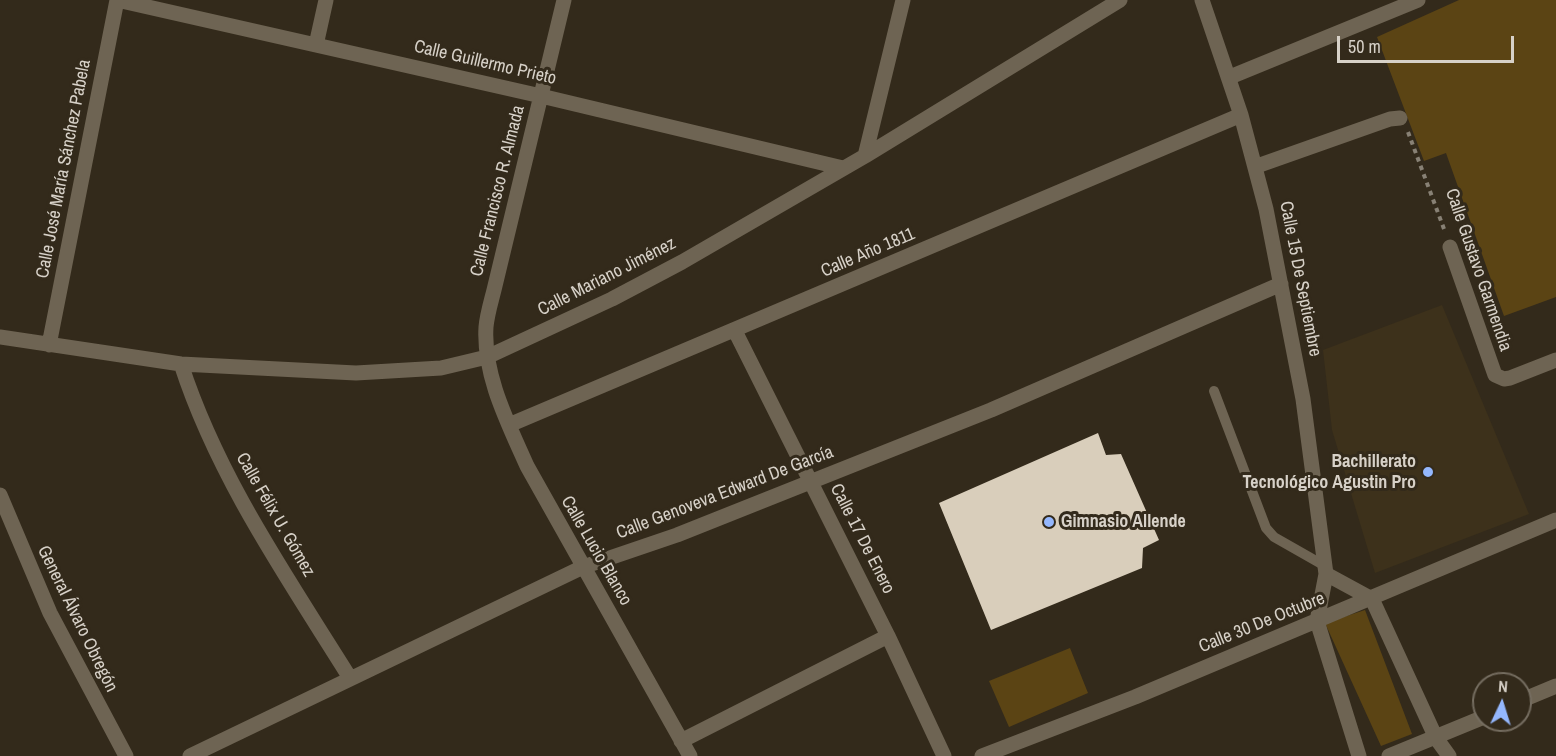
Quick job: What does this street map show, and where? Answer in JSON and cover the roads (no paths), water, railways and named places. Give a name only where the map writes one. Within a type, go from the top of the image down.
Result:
[{"type":"street","name":"Calle Guillermo Prieto","points":[[117,0],[541,96],[843,168]]},
{"type":"street","name":"Calle José María Sánchez Pabela","points":[[49,345],[117,0]]},
{"type":"street","points":[[316,45],[326,0]]},
{"type":"street","name":"Calle Francisco R. Almada","points":[[487,357],[486,326],[564,0]]},
{"type":"street","points":[[865,156],[903,0]]},
{"type":"street","name":"Calle Mariano Jiménez","points":[[0,338],[181,364],[356,374],[441,368],[487,357],[612,299],[865,156],[1120,0]]},
{"type":"street","name":"Calle 15 De Septiembre","points":[[1202,0],[1230,77],[1257,166],[1303,399],[1326,570],[1317,621],[1359,756]]},
{"type":"street","points":[[1230,77],[1418,0]]},
{"type":"street","name":"Calle Año 1811","points":[[509,425],[1241,115]]},
{"type":"street","points":[[1257,166],[1390,119],[1400,118]]},
{"type":"street","name":"Calle Gustavo Garmendia","points":[[1450,247],[1495,375],[1504,379],[1510,378],[1556,360]]},
{"type":"street","name":"Calle Genoveva Edward De García","points":[[190,756],[583,567],[677,535],[991,410],[1281,284]]},
{"type":"street","name":"Calle 17 De Enero","points":[[735,331],[888,636],[944,756]]},
{"type":"street","name":"Calle Lucio Blanco","points":[[487,357],[509,425],[548,508],[690,756]]},
{"type":"street","name":"Calle Félix U. Gómez","points":[[181,364],[196,409],[254,523],[350,678]]},
{"type":"street","name":"General Álvaro Obregón","points":[[0,495],[50,613],[126,756]]},
{"type":"street","name":"Calle 30 De Octubre","points":[[982,756],[1372,599],[1556,520]]},
{"type":"street","points":[[1326,570],[1372,599],[1436,738],[1449,756]]},
{"type":"street","points":[[681,741],[888,636]]},
{"type":"street","points":[[1532,696],[1556,686]]},
{"type":"street","points":[[1389,756],[1472,722]]},
{"type":"lane","points":[[1214,391],[1266,528],[1274,537],[1326,570]]},
{"type":"place","name":"Bachillerato Tecnológico Agustin Pro","points":[[1428,472]]},
{"type":"place","name":"Gimnasio Allende","points":[[1049,522]]}]
